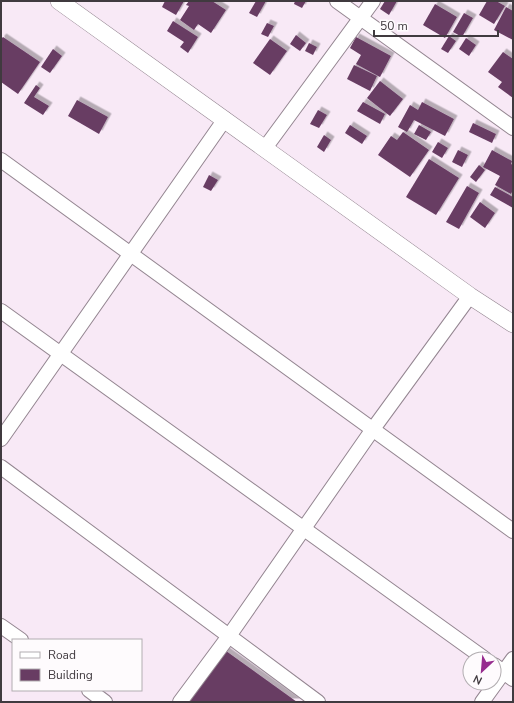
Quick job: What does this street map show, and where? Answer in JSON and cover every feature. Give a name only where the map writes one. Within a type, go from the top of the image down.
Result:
[{"type":"street","points":[[61,1],[470,296],[512,320]]},
{"type":"street","points":[[337,1],[513,128]]},
{"type":"street","points":[[265,148],[373,1]]},
{"type":"street","points":[[1,439],[225,119]]},
{"type":"street","points":[[1,160],[513,531]]},
{"type":"street","points":[[180,702],[304,530],[373,429],[470,296]]},
{"type":"street","points":[[1,312],[474,651]]},
{"type":"street","points":[[1,466],[318,702]]},
{"type":"street","points":[[1,626],[20,639]]},
{"type":"street","points":[[482,702],[513,659]]},
{"type":"street","points":[[90,691],[105,702]]},
{"type":"building","points":[[165,1],[184,1],[176,15],[162,7]]},
{"type":"building","points":[[189,1],[212,1],[226,10],[211,33],[198,24],[194,30],[180,20],[189,6],[186,5]]},
{"type":"building","points":[[256,1],[266,1],[257,17],[249,13]]},
{"type":"building","points":[[295,1],[306,1],[302,8],[294,4]]},
{"type":"building","points":[[385,1],[397,1],[389,15],[380,9]]},
{"type":"building","points":[[487,1],[496,1],[505,6],[494,24],[479,15]]},
{"type":"building","points":[[435,4],[457,17],[445,38],[423,25]]},
{"type":"building","points":[[506,7],[513,11],[513,40],[494,30]]},
{"type":"building","points":[[464,13],[473,18],[462,37],[453,32]]},
{"type":"building","points":[[173,21],[198,37],[188,53],[180,47],[184,42],[167,31]]},
{"type":"building","points":[[267,23],[274,26],[268,37],[261,34]]},
{"type":"building","points":[[296,35],[306,43],[300,51],[290,44]]},
{"type":"building","points":[[449,36],[456,41],[448,53],[441,49]]},
{"type":"building","points":[[3,37],[40,62],[18,94],[1,82],[1,39]]},
{"type":"building","points":[[356,37],[391,56],[380,77],[356,64],[361,55],[350,48]]},
{"type":"building","points":[[466,38],[476,45],[469,56],[459,49]]},
{"type":"building","points":[[270,39],[287,51],[270,75],[253,63]]},
{"type":"building","points":[[309,43],[317,47],[313,55],[305,51]]},
{"type":"building","points":[[53,49],[62,56],[50,73],[41,67]]},
{"type":"building","points":[[503,52],[513,59],[513,98],[498,87],[502,82],[488,72]]},
{"type":"building","points":[[354,65],[377,76],[370,91],[347,79]]},
{"type":"building","points":[[380,81],[403,99],[390,116],[367,98]]},
{"type":"building","points":[[36,85],[40,88],[34,97],[49,106],[43,115],[24,103]]},
{"type":"building","points":[[77,100],[108,117],[99,134],[68,116]]},
{"type":"building","points":[[363,102],[385,114],[380,124],[357,111]]},
{"type":"building","points":[[422,102],[454,119],[445,136],[414,120],[407,132],[398,127],[410,105],[418,110]]},
{"type":"building","points":[[318,110],[327,115],[319,128],[310,124]]},
{"type":"building","points":[[473,123],[496,134],[492,143],[469,132]]},
{"type":"building","points":[[350,125],[367,136],[362,144],[345,133]]},
{"type":"building","points":[[419,125],[431,132],[426,140],[414,134]]},
{"type":"building","points":[[403,132],[429,150],[410,177],[378,155],[391,136],[397,140]]},
{"type":"building","points":[[324,135],[331,140],[324,152],[317,147]]},
{"type":"building","points":[[438,142],[448,148],[442,158],[432,152]]},
{"type":"building","points":[[458,150],[468,155],[462,167],[452,162]]},
{"type":"building","points":[[492,150],[512,161],[513,190],[511,194],[495,185],[500,176],[483,167]]},
{"type":"building","points":[[429,159],[459,178],[436,215],[406,197]]},
{"type":"building","points":[[479,165],[485,170],[476,182],[470,177]]},
{"type":"building","points":[[209,175],[218,180],[211,191],[203,187]]},
{"type":"building","points":[[467,186],[479,193],[459,229],[446,222]]},
{"type":"building","points":[[495,187],[513,197],[513,208],[490,195]]},
{"type":"building","points":[[480,202],[495,213],[485,228],[470,217]]},
{"type":"building","points":[[226,651],[297,702],[188,702]]}]
